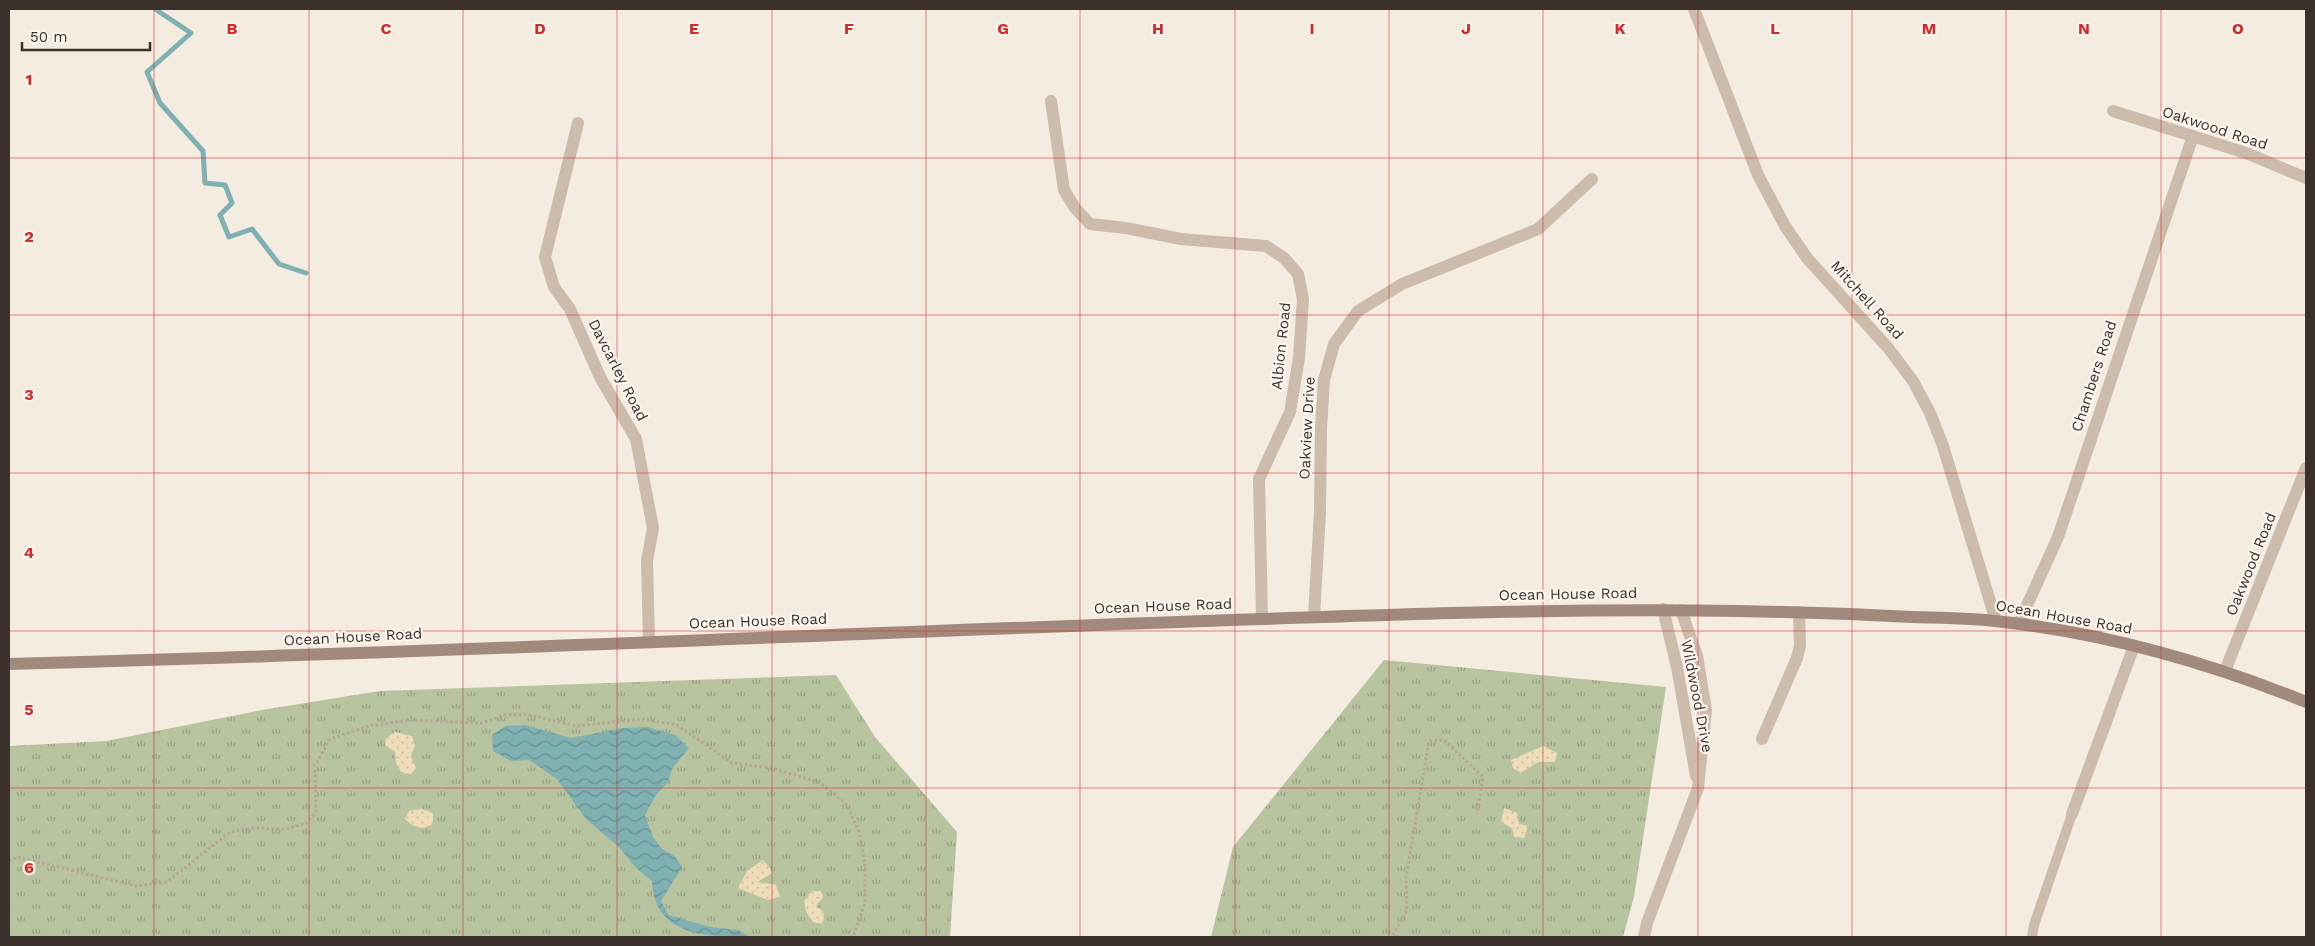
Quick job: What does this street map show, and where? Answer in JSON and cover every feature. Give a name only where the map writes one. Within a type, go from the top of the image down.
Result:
[{"type":"main road","name":"Ocean House Road","points":[[9,664],[245,658],[649,641],[1459,612],[1663,609],[1799,612],[1996,621],[2068,631],[2134,646],[2225,671],[2306,702]]},
{"type":"street","name":"Mitchell Road","points":[[1694,9],[1758,175],[1785,226],[1807,258],[1889,349],[1913,380],[1930,413],[1943,446],[1996,621]]},
{"type":"street","name":"Albion Road","points":[[1051,101],[1064,190],[1074,208],[1090,224],[1126,228],[1181,239],[1266,246],[1284,258],[1298,274],[1303,299],[1299,358],[1290,412],[1260,479],[1262,619]]},
{"type":"street","name":"Oakwood Road","points":[[2113,111],[2246,153],[2306,178]]},
{"type":"street","name":"Davcarley Road","points":[[578,123],[545,257],[554,287],[570,309],[600,377],[636,439],[653,528],[647,561],[649,641]]},
{"type":"street","name":"Chambers Road","points":[[2018,624],[2058,537],[2192,136]]},
{"type":"street","name":"Oakview Drive","points":[[1314,617],[1320,512],[1321,428],[1324,380],[1334,344],[1358,311],[1402,284],[1538,230],[1592,179]]},
{"type":"street","name":"Oakwood Road","points":[[2225,671],[2306,468]]},
{"type":"street","name":"Wildwood Drive","points":[[1663,609],[1677,667],[1698,788]]},
{"type":"street","name":"Wildwood Drive","points":[[1644,937],[1647,923],[1698,788],[1706,710],[1697,656],[1680,610]]},
{"type":"street","points":[[1762,739],[1797,658],[1800,646],[1799,612]]},
{"type":"street","points":[[2072,814],[2134,646]]},
{"type":"lane","points":[[2032,937],[2034,925],[2072,814]]},
{"type":"path","points":[[9,861],[17,858],[136,886],[167,882],[230,832],[254,828],[286,829],[307,823],[316,811],[315,766],[330,739],[370,726],[410,720],[482,723],[505,715],[524,714],[578,726],[642,718],[677,725],[732,763],[770,768],[819,782],[846,804],[859,830],[865,863],[865,903],[853,937]]},
{"type":"path","points":[[1393,935],[1407,910],[1406,878],[1429,741],[1444,740],[1483,777],[1477,814]]},
{"type":"green space","points":[[1384,660],[1666,687],[1634,897],[1623,937],[1211,937],[1233,847]]},
{"type":"green space","points":[[836,675],[875,737],[957,832],[950,937],[9,937],[9,746],[106,741],[262,710],[380,691]]},
{"type":"sand","points":[[395,732],[412,736],[415,745],[411,756],[416,768],[412,774],[402,773],[396,763],[395,752],[385,745],[386,738]]},
{"type":"sand","points":[[1543,746],[1557,753],[1555,762],[1538,762],[1521,773],[1513,768],[1511,760]]},
{"type":"sand","points":[[1504,808],[1517,813],[1519,824],[1528,826],[1524,838],[1514,837],[1512,828],[1501,822]]},
{"type":"sand","points":[[421,809],[433,813],[433,824],[422,828],[412,825],[405,819],[409,811]]},
{"type":"sand","points":[[763,860],[772,873],[758,882],[776,885],[780,897],[768,900],[738,888],[747,871]]},
{"type":"sand","points":[[812,891],[821,891],[823,897],[816,906],[824,912],[823,924],[813,922],[806,912],[804,901]]},
{"type":"water","points":[[525,725],[571,738],[623,728],[648,727],[675,735],[689,748],[672,769],[668,782],[656,795],[645,815],[653,837],[662,849],[674,855],[682,867],[661,901],[669,915],[710,927],[738,930],[750,937],[717,936],[686,930],[673,923],[662,913],[655,899],[652,881],[636,868],[619,847],[586,819],[557,779],[529,760],[511,761],[493,751],[492,735],[506,726]]},
{"type":"waterway","points":[[155,9],[191,33],[147,72],[160,103],[203,151],[205,183],[225,185],[232,203],[220,215],[229,237],[252,229],[279,264],[306,273]]}]
